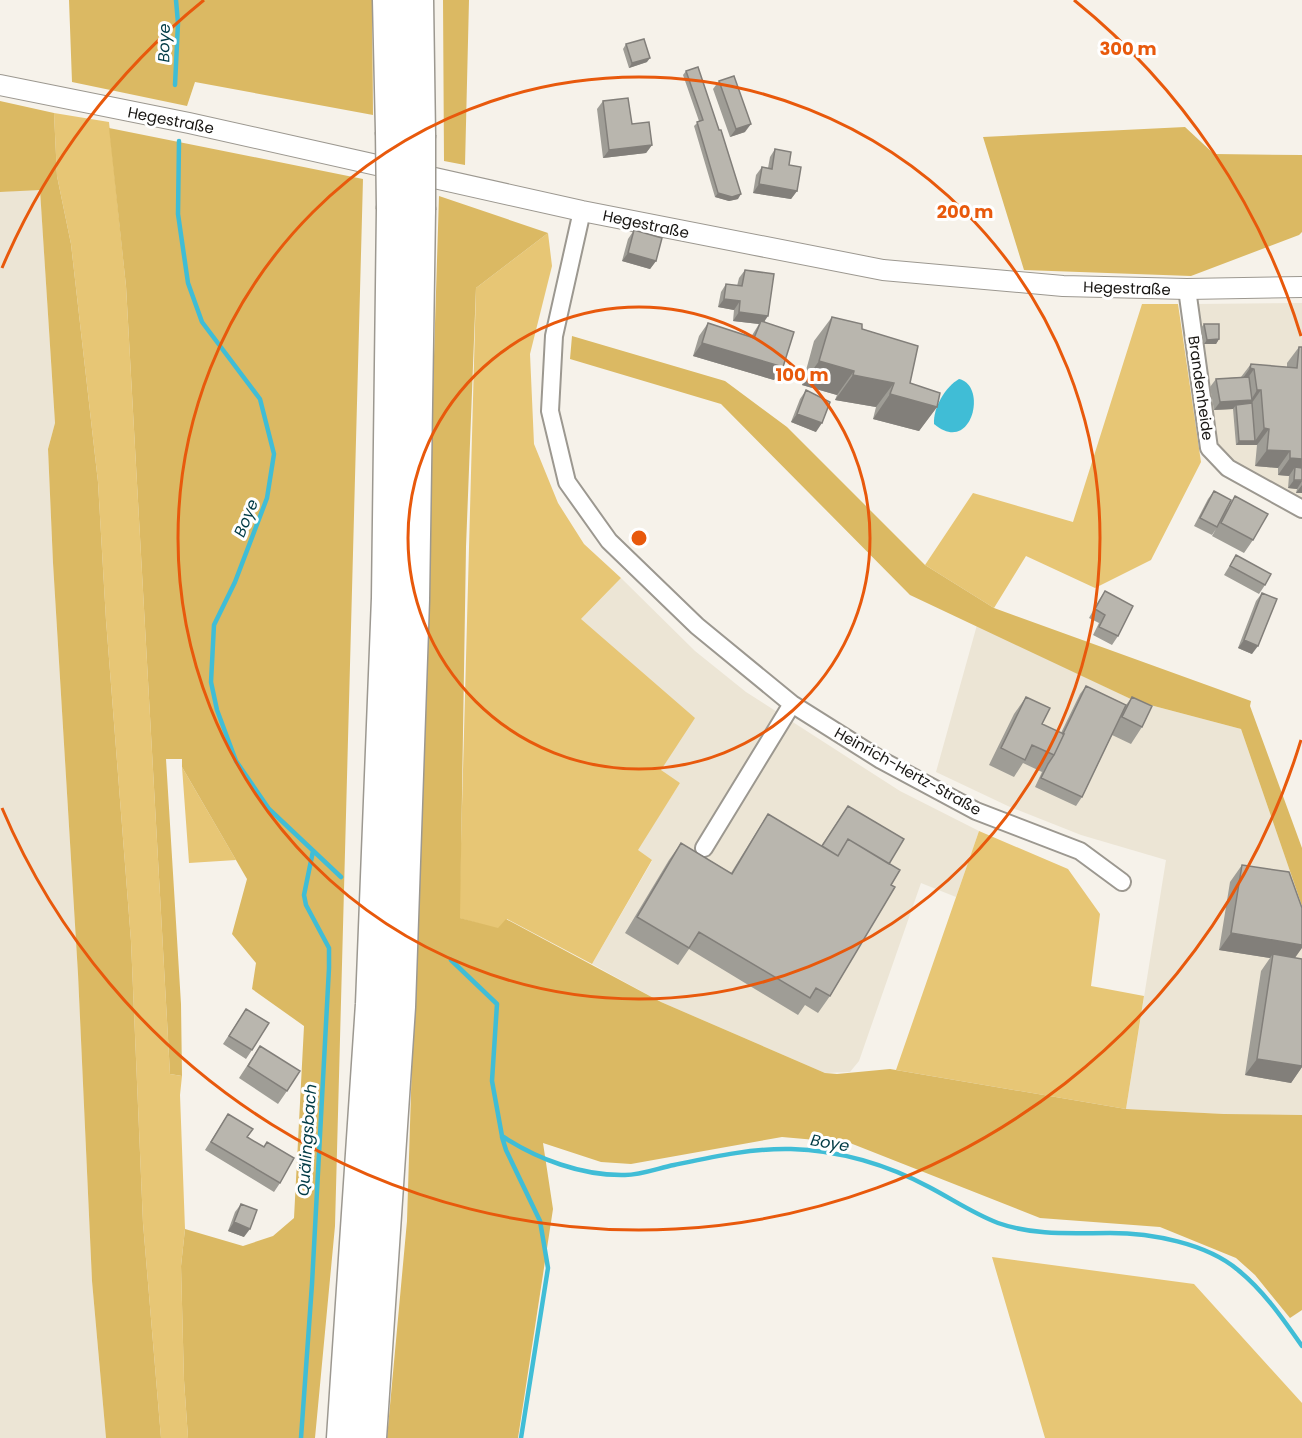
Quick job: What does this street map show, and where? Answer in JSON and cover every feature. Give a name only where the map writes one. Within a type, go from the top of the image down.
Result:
[{"type":"highway","points":[[388,0],[405,134]]},
{"type":"highway","points":[[371,1438],[400,1007],[414,600],[405,134],[418,0]]},
{"type":"highway","points":[[342,1438],[371,1004],[387,598],[406,209]]},
{"type":"street","name":"Hegestraße","points":[[0,85],[189,123],[582,211],[883,270],[1063,286],[1187,289],[1302,287]]},
{"type":"street","name":"Heinrich-Hertz-Straße","points":[[582,211],[554,336],[550,411],[567,482],[609,541],[697,626],[792,704],[881,760],[976,811],[1080,851],[1122,882]]},
{"type":"street","name":"Brandenheide","points":[[1187,289],[1209,448],[1228,468],[1302,509]]},
{"type":"street","points":[[704,848],[792,704]]},
{"type":"shaded area","points":[[69,0],[372,0],[373,115],[195,82],[187,106],[72,82]]},
{"type":"shaded area","points":[[443,0],[469,0],[465,165],[444,161]]},
{"type":"shaded area","points":[[0,101],[54,113],[57,176],[71,244],[98,482],[106,620],[131,941],[143,1223],[161,1438],[106,1438],[92,1281],[78,974],[53,563],[48,449],[55,423],[40,190],[0,192]]},
{"type":"shaded area","points":[[54,113],[109,122],[126,286],[170,1074],[182,1076],[180,1095],[185,1229],[181,1266],[188,1438],[161,1438],[143,1223],[131,941],[106,620],[98,482],[71,244],[57,176]]},
{"type":"shaded area","points":[[1185,127],[1214,154],[1302,155],[1302,232],[1191,276],[1024,270],[983,137]]},
{"type":"shaded area","points":[[109,128],[363,179],[335,1226],[315,1438],[188,1438],[181,1266],[185,1229],[243,1246],[273,1236],[294,1218],[304,1026],[252,989],[256,963],[232,934],[247,879],[182,767],[182,759],[166,759],[181,1004],[182,1076],[170,1074],[126,286]]},
{"type":"shaded area","points":[[40,189],[55,423],[48,449],[53,563],[78,974],[92,1281],[106,1438],[0,1438],[0,192]]},
{"type":"shaded area","points":[[439,196],[548,233],[476,288],[466,547],[460,918],[498,928],[506,919],[661,1002],[825,1073],[890,1069],[1126,1109],[1302,1115],[1302,1310],[1290,1318],[1255,1275],[1236,1258],[1160,1227],[1040,1218],[850,1143],[782,1137],[631,1164],[601,1162],[543,1143],[553,1209],[518,1438],[387,1438],[407,1221]]},
{"type":"shaded area","points":[[548,233],[552,266],[530,354],[534,444],[558,503],[584,544],[621,578],[581,619],[695,718],[661,770],[680,783],[638,850],[652,860],[592,964],[507,919],[498,929],[459,918],[476,288]]},
{"type":"shaded area","points":[[1302,303],[1302,502],[1231,463],[1217,447],[1196,304]]},
{"type":"shaded area","points":[[1142,304],[1178,304],[1201,462],[1151,560],[1095,588],[1026,556],[994,608],[925,565],[973,493],[1073,522]]},
{"type":"shaded area","points":[[572,336],[725,381],[787,427],[925,565],[994,608],[1251,701],[1250,706],[1302,848],[1302,906],[1241,729],[1135,701],[910,595],[721,404],[570,359]]},
{"type":"shaded area","points":[[621,578],[695,651],[746,692],[900,791],[979,831],[956,897],[921,883],[859,1061],[850,1072],[825,1073],[661,1002],[592,964],[652,861],[637,850],[680,783],[660,771],[579,621]]},
{"type":"shaded area","points":[[977,625],[1135,701],[1241,729],[1302,906],[1302,1115],[1126,1109],[1166,860],[1081,835],[1010,807],[936,772]]},
{"type":"shaded area","points":[[182,767],[236,860],[189,863]]},
{"type":"shaded area","points":[[979,831],[1068,869],[1100,914],[1091,986],[1144,996],[1126,1109],[896,1070]]},
{"type":"shaded area","points":[[992,1257],[1194,1284],[1302,1403],[1302,1438],[1045,1438]]},
{"type":"water","points":[[959,379],[968,384],[973,393],[972,416],[958,431],[947,432],[934,424],[934,418],[945,393]]},
{"type":"building","points":[[644,39],[650,58],[632,63],[626,44]]},
{"type":"building","points":[[698,67],[741,194],[732,197],[718,193],[697,122],[703,120],[686,71]]},
{"type":"building","points":[[734,76],[751,124],[736,129],[719,81]]},
{"type":"building","points":[[628,98],[632,124],[649,122],[652,145],[609,150],[603,101]]},
{"type":"building","points":[[775,149],[791,152],[789,165],[801,167],[797,191],[759,184],[762,167],[772,169]]},
{"type":"building","points":[[634,230],[662,238],[656,261],[628,253]]},
{"type":"building","points":[[745,270],[774,274],[768,316],[739,312],[740,301],[724,299],[726,284],[742,286]]},
{"type":"building","points":[[832,317],[862,324],[862,329],[918,346],[910,383],[940,393],[937,407],[890,394],[894,383],[853,375],[854,371],[819,361]]},
{"type":"building","points":[[761,321],[794,332],[783,367],[702,343],[708,323],[754,338]]},
{"type":"building","points":[[1204,324],[1219,324],[1219,339],[1207,340]]},
{"type":"building","points":[[1299,347],[1302,347],[1302,459],[1290,458],[1290,451],[1267,450],[1269,429],[1264,428],[1261,390],[1257,390],[1254,369],[1250,368],[1251,364],[1297,368]]},
{"type":"building","points":[[1249,377],[1252,400],[1220,402],[1216,379]]},
{"type":"building","points":[[806,390],[830,402],[822,423],[797,414]]},
{"type":"building","points":[[1252,403],[1255,441],[1239,441],[1236,405]]},
{"type":"building","points":[[1295,467],[1302,468],[1302,480],[1294,480]]},
{"type":"building","points":[[1214,491],[1231,500],[1217,527],[1200,518]]},
{"type":"building","points":[[1235,496],[1268,514],[1253,540],[1221,523]]},
{"type":"building","points":[[1236,555],[1271,574],[1265,585],[1230,566]]},
{"type":"building","points":[[1105,591],[1133,606],[1118,636],[1099,627],[1105,615],[1095,609]]},
{"type":"building","points":[[1262,593],[1277,599],[1258,646],[1244,640]]},
{"type":"building","points":[[1086,686],[1126,705],[1082,797],[1041,778]]},
{"type":"building","points":[[1026,697],[1050,708],[1042,724],[1064,734],[1054,755],[1032,745],[1025,760],[1001,748]]},
{"type":"building","points":[[1132,697],[1152,706],[1142,727],[1122,717]]},
{"type":"building","points":[[848,806],[904,839],[889,864],[848,839],[838,856],[822,846]]},
{"type":"building","points":[[768,814],[838,856],[848,839],[900,870],[891,885],[895,887],[830,996],[816,988],[810,998],[699,932],[689,948],[637,917],[681,843],[732,874]]},
{"type":"building","points":[[1242,865],[1289,872],[1302,908],[1302,945],[1231,933]]},
{"type":"building","points":[[1273,954],[1302,959],[1302,1066],[1257,1059]]},
{"type":"building","points":[[246,1009],[269,1023],[252,1050],[229,1036]]},
{"type":"building","points":[[260,1046],[300,1071],[287,1091],[248,1066]]},
{"type":"building","points":[[228,1114],[253,1129],[247,1137],[264,1147],[267,1142],[294,1158],[280,1183],[211,1142]]},
{"type":"building","points":[[241,1204],[257,1210],[250,1229],[234,1222]]},
{"type":"waterway","name":"Boye","points":[[175,85],[178,23],[176,0]]},
{"type":"waterway","name":"Boye","points":[[179,141],[178,214],[188,283],[202,322],[260,399],[274,454],[267,498],[235,582],[214,625],[211,682],[217,710],[236,761],[269,809],[341,877]]},
{"type":"waterway","name":"Quälingsbach","points":[[301,1438],[312,1284],[329,968],[329,948],[306,905],[304,895],[313,851]]},
{"type":"waterway","name":"Boye","points":[[451,960],[497,1004],[492,1081],[502,1136],[545,1159],[576,1169],[609,1175],[644,1173],[717,1156],[762,1150],[809,1150],[863,1160],[913,1179],[980,1215],[1012,1227],[1054,1233],[1126,1233],[1194,1246],[1238,1270],[1273,1306],[1302,1346]]},
{"type":"waterway","points":[[502,1137],[540,1221],[548,1268],[521,1438]]}]
